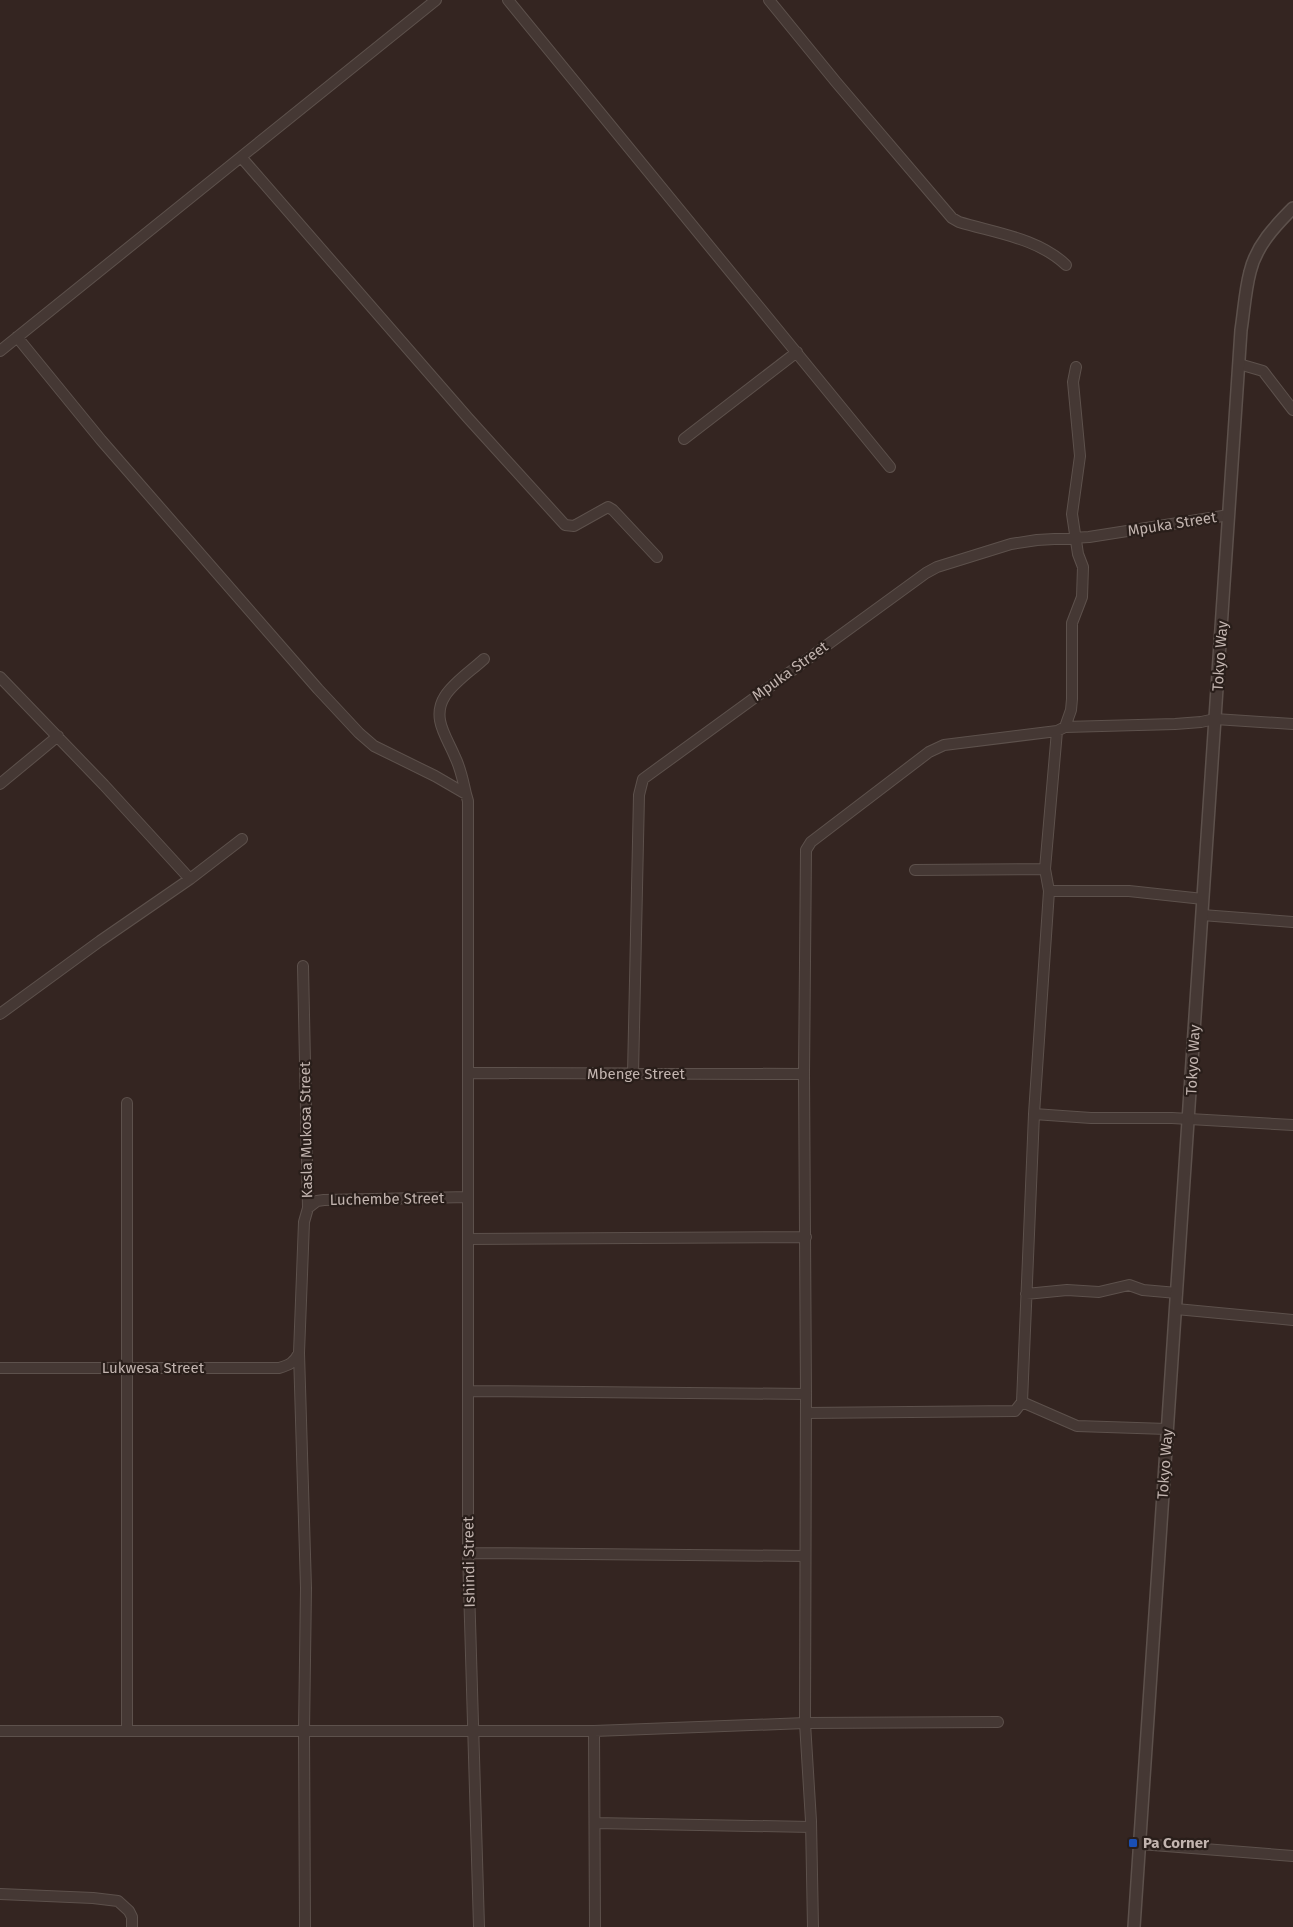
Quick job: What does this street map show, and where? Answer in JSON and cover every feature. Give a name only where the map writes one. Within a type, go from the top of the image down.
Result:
[{"type":"street","points":[[0,351],[436,0]]},
{"type":"street","points":[[508,0],[798,352],[890,467]]},
{"type":"street","points":[[769,0],[952,218],[959,222],[1032,243],[1058,257],[1066,265]]},
{"type":"street","points":[[241,157],[468,418],[566,525],[569,527],[574,526],[608,507],[657,557]]},
{"type":"street","name":"Tokyo Way","points":[[1134,1927],[1241,330],[1250,271],[1258,251],[1273,228],[1293,208]]},
{"type":"street","points":[[17,337],[101,440],[318,689],[359,733],[374,746],[436,776],[466,794]]},
{"type":"street","points":[[684,439],[798,352]]},
{"type":"street","points":[[1239,364],[1263,371],[1293,410]]},
{"type":"street","points":[[806,1413],[1015,1411],[1022,1402],[1034,1114],[1049,891],[1045,870],[1061,729],[1071,710],[1072,623],[1082,597],[1083,567],[1078,554],[1072,506],[1080,456],[1073,382],[1076,368]]},
{"type":"street","name":"Mpuka Street","points":[[633,1074],[639,795],[643,778],[926,573],[969,556],[1011,544],[1037,540],[1076,538],[1229,515]]},
{"type":"street","name":"Ishindi Street","points":[[479,1927],[468,1553],[468,800],[456,758],[439,723],[439,710],[444,697],[484,659]]},
{"type":"street","points":[[0,677],[58,736],[190,879]]},
{"type":"street","points":[[813,1927],[811,1827],[805,1723],[806,1237],[804,855],[808,845],[913,764],[936,748],[944,745],[1061,729],[1175,724],[1215,719],[1293,724]]},
{"type":"street","points":[[0,784],[58,736]]},
{"type":"street","points":[[0,1014],[100,941],[190,879],[242,839]]},
{"type":"street","points":[[915,870],[1045,870]]},
{"type":"street","points":[[1049,891],[1129,891],[1203,899]]},
{"type":"street","points":[[1202,915],[1293,922]]},
{"type":"street","name":"Kasla Mukosa Street","points":[[303,966],[308,1208],[304,1222],[299,1353],[306,1588],[304,1731],[305,1927]]},
{"type":"street","name":"Mbenge Street","points":[[468,1073],[804,1074]]},
{"type":"street","points":[[127,1104],[127,1731]]},
{"type":"street","points":[[1034,1114],[1293,1125]]},
{"type":"street","name":"Luchembe Street","points":[[308,1208],[317,1201],[324,1200],[468,1197]]},
{"type":"street","points":[[468,1239],[806,1237]]},
{"type":"street","points":[[1026,1294],[1067,1290],[1098,1292],[1129,1285],[1142,1290],[1177,1293]]},
{"type":"street","points":[[1176,1309],[1293,1320]]},
{"type":"street","name":"Lukwesa Street","points":[[0,1368],[279,1368],[295,1361],[299,1353]]},
{"type":"street","points":[[468,1391],[806,1394]]},
{"type":"street","points":[[1022,1402],[1077,1426],[1167,1429]]},
{"type":"street","points":[[468,1553],[805,1556]]},
{"type":"street","points":[[0,1731],[594,1731],[805,1723],[998,1722]]},
{"type":"street","points":[[594,1731],[595,1927]]},
{"type":"street","points":[[595,1824],[811,1827]]},
{"type":"street","points":[[1140,1844],[1293,1856]]},
{"type":"street","points":[[0,1894],[93,1898],[118,1901],[129,1911],[132,1917],[132,1927]]},
{"type":"place","name":"Pa Corner","points":[[1133,1843]]}]
